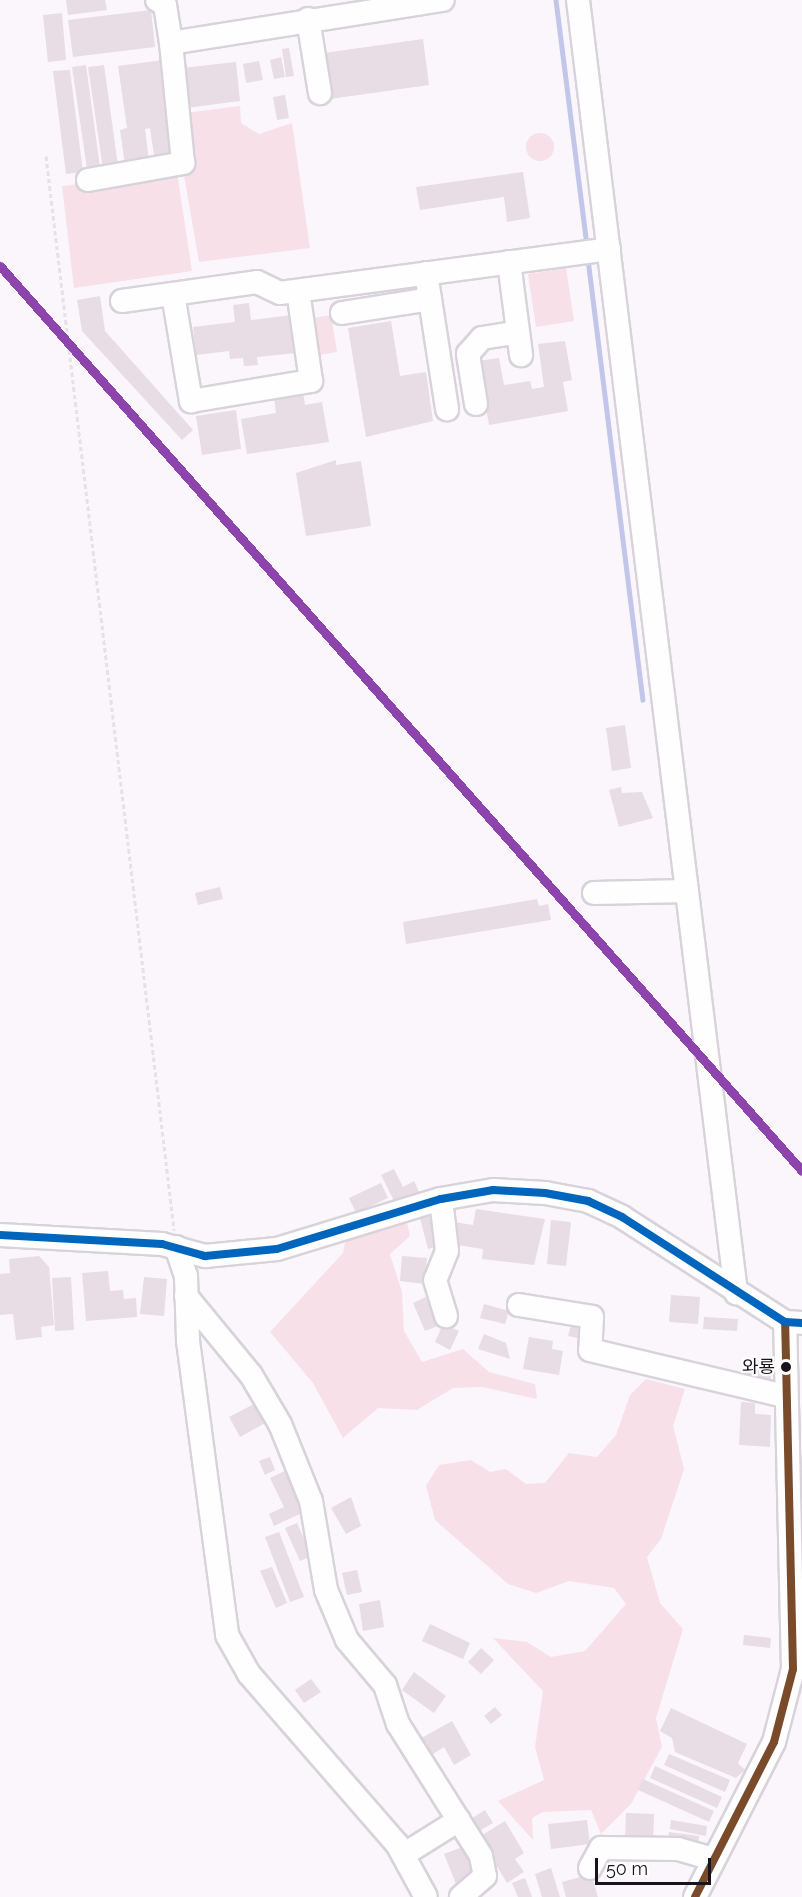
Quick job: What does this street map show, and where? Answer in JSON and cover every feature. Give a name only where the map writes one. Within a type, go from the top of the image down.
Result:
[{"type":"street","points":[[88,180],[183,163],[171,43],[165,5],[158,0]]},
{"type":"street","points":[[171,43],[308,19],[443,0]]},
{"type":"street","points":[[578,0],[736,1293]]},
{"type":"street","points":[[308,19],[320,93]]},
{"type":"street","points":[[122,301],[257,282],[280,293],[608,249]]},
{"type":"street","points":[[509,262],[521,355]]},
{"type":"street","points":[[426,273],[447,409]]},
{"type":"street","points":[[173,294],[191,401],[311,381],[298,291]]},
{"type":"street","points":[[342,313],[430,299]]},
{"type":"street","points":[[476,404],[468,354],[482,338],[518,332]]},
{"type":"street","points":[[594,893],[687,891]]},
{"type":"street","points":[[0,1235],[176,1247],[205,1256],[277,1249],[441,1199],[493,1190],[588,1201],[736,1293],[794,1322],[785,1396],[793,1669],[774,1742],[695,1897]]},
{"type":"street","points":[[441,1199],[447,1251],[435,1280],[446,1316]]},
{"type":"street","points":[[176,1247],[186,1296],[226,1635],[249,1674],[321,1751],[403,1855],[426,1897]]},
{"type":"street","points":[[186,1296],[251,1375],[280,1424],[311,1501],[326,1590],[347,1640],[385,1685],[398,1724],[459,1820],[485,1876],[461,1897]]},
{"type":"street","points":[[519,1305],[592,1317],[590,1350],[785,1396]]},
{"type":"street","points":[[403,1855],[459,1820]]},
{"type":"street","points":[[590,1868],[601,1848],[678,1849],[714,1859]]},
{"type":"path","points":[[46,156],[176,1247]]},
{"type":"shaded area","points":[[240,106],[241,123],[259,134],[292,123],[310,248],[199,262],[184,175],[193,174],[185,113]]},
{"type":"shaded area","points":[[540,133],[550,137],[554,147],[550,157],[540,161],[530,157],[526,147],[530,137]]},
{"type":"shaded area","points":[[177,173],[192,271],[74,288],[62,186]]},
{"type":"shaded area","points":[[566,268],[574,321],[536,327],[528,274]]},
{"type":"shaded area","points":[[331,315],[337,352],[313,356],[307,319]]},
{"type":"shaded area","points":[[406,1219],[410,1236],[390,1254],[402,1292],[404,1331],[422,1362],[463,1349],[489,1372],[535,1384],[537,1399],[482,1387],[453,1388],[417,1410],[378,1408],[343,1438],[313,1383],[270,1332],[343,1253],[345,1242]]},
{"type":"shaded area","points":[[646,1379],[685,1389],[673,1426],[684,1469],[661,1539],[647,1557],[660,1603],[683,1629],[656,1718],[662,1747],[631,1804],[601,1834],[591,1810],[543,1812],[532,1818],[533,1840],[498,1801],[544,1780],[535,1747],[543,1691],[493,1638],[527,1642],[551,1657],[585,1651],[626,1604],[614,1588],[569,1581],[536,1593],[508,1584],[435,1520],[426,1486],[439,1465],[471,1460],[490,1472],[506,1469],[526,1484],[545,1483],[569,1453],[597,1457],[616,1435],[630,1395]]},
{"type":"building","points":[[66,0],[105,0],[107,10],[68,15]]},
{"type":"building","points":[[151,10],[155,47],[73,57],[68,20]]},
{"type":"building","points":[[62,13],[66,60],[48,62],[43,15]]},
{"type":"building","points":[[423,39],[429,85],[330,99],[324,53]]},
{"type":"building","points":[[289,48],[294,76],[286,77],[282,49]]},
{"type":"building","points":[[281,57],[285,77],[274,79],[270,60]]},
{"type":"building","points":[[163,60],[170,159],[155,162],[150,128],[145,129],[149,161],[125,165],[120,130],[127,128],[118,66]]},
{"type":"building","points":[[259,61],[263,80],[246,83],[243,64]]},
{"type":"building","points":[[236,62],[240,101],[186,108],[182,68]]},
{"type":"building","points":[[86,65],[100,167],[87,169],[72,67]]},
{"type":"building","points":[[104,65],[118,166],[103,169],[88,67]]},
{"type":"building","points":[[70,70],[83,172],[66,174],[53,71]]},
{"type":"building","points":[[285,95],[289,118],[277,120],[273,97]]},
{"type":"building","points":[[523,172],[530,218],[507,222],[504,197],[420,210],[416,187]]},
{"type":"building","points":[[100,296],[105,331],[193,430],[182,440],[82,331],[77,300]]},
{"type":"building","points":[[249,303],[251,320],[292,315],[296,353],[257,357],[258,365],[244,366],[243,358],[230,359],[229,351],[196,355],[193,327],[235,322],[233,305]]},
{"type":"building","points":[[391,321],[400,376],[426,372],[433,421],[366,437],[348,328]]},
{"type":"building","points":[[565,341],[572,380],[563,382],[568,411],[489,425],[478,361],[499,358],[504,385],[530,381],[532,389],[544,387],[538,344]]},
{"type":"building","points":[[303,392],[305,405],[322,402],[329,442],[247,454],[241,419],[276,413],[274,397]]},
{"type":"building","points":[[236,410],[241,449],[202,455],[196,416]]},
{"type":"building","points":[[336,460],[336,465],[361,461],[371,526],[306,536],[296,473]]},
{"type":"building","points":[[625,725],[631,768],[612,771],[606,728]]},
{"type":"building","points":[[621,787],[622,793],[642,792],[653,818],[619,827],[609,790]]},
{"type":"building","points":[[220,887],[223,899],[198,905],[195,893]]},
{"type":"building","points":[[537,899],[539,906],[548,904],[551,920],[406,944],[403,922]]},
{"type":"building","points":[[394,1169],[403,1187],[414,1181],[420,1194],[396,1205],[381,1175]]},
{"type":"building","points":[[381,1183],[388,1198],[356,1213],[349,1198]]},
{"type":"building","points":[[476,1209],[545,1219],[534,1265],[482,1259],[483,1249],[451,1244],[454,1222],[473,1225]]},
{"type":"building","points":[[434,1214],[442,1245],[428,1249],[420,1218]]},
{"type":"building","points":[[551,1220],[571,1222],[566,1266],[547,1264]]},
{"type":"building","points":[[39,1256],[49,1267],[54,1325],[41,1327],[42,1337],[16,1340],[13,1314],[0,1315],[0,1274],[10,1273],[9,1259]]},
{"type":"building","points":[[402,1256],[427,1258],[424,1284],[400,1281]]},
{"type":"building","points":[[108,1271],[110,1291],[123,1290],[124,1299],[136,1298],[137,1317],[86,1321],[82,1273]]},
{"type":"building","points":[[71,1277],[74,1330],[55,1331],[52,1278]]},
{"type":"building","points":[[144,1277],[167,1279],[164,1316],[140,1314]]},
{"type":"building","points":[[671,1295],[700,1297],[698,1324],[669,1322]]},
{"type":"building","points":[[426,1297],[438,1326],[425,1331],[413,1303]]},
{"type":"building","points":[[484,1304],[509,1311],[505,1324],[480,1318]]},
{"type":"building","points":[[704,1317],[738,1319],[737,1331],[703,1329]]},
{"type":"building","points":[[572,1321],[585,1324],[582,1339],[568,1336]]},
{"type":"building","points":[[443,1324],[459,1331],[450,1350],[435,1342]]},
{"type":"building","points":[[484,1334],[506,1343],[510,1359],[478,1349]]},
{"type":"building","points":[[529,1337],[553,1341],[552,1349],[563,1351],[559,1375],[523,1369]]},
{"type":"building","points":[[744,1365],[772,1371],[770,1383],[741,1377]]},
{"type":"building","points":[[741,1402],[755,1403],[755,1414],[771,1415],[770,1447],[739,1445]]},
{"type":"building","points":[[256,1403],[267,1422],[240,1437],[229,1417]]},
{"type":"building","points":[[270,1457],[275,1470],[265,1475],[259,1461]]},
{"type":"building","points":[[289,1469],[304,1512],[274,1526],[269,1514],[284,1507],[270,1478]]},
{"type":"building","points":[[351,1497],[361,1526],[346,1534],[331,1508]]},
{"type":"building","points":[[297,1523],[312,1556],[300,1561],[285,1528]]},
{"type":"building","points":[[279,1532],[304,1597],[290,1602],[265,1537]]},
{"type":"building","points":[[272,1567],[287,1603],[276,1608],[260,1571]]},
{"type":"building","points":[[357,1570],[362,1592],[347,1595],[342,1573]]},
{"type":"building","points":[[380,1600],[384,1627],[363,1631],[359,1604]]},
{"type":"building","points":[[430,1624],[470,1643],[463,1659],[422,1641]]},
{"type":"building","points":[[744,1635],[771,1638],[770,1648],[743,1645]]},
{"type":"building","points":[[481,1648],[494,1660],[481,1674],[468,1662]]},
{"type":"building","points":[[414,1672],[446,1696],[434,1713],[402,1690]]},
{"type":"building","points":[[311,1679],[321,1692],[304,1703],[295,1690]]},
{"type":"building","points":[[495,1707],[502,1715],[491,1724],[484,1716]]},
{"type":"building","points":[[671,1708],[747,1744],[738,1763],[745,1770],[736,1778],[675,1752],[672,1738],[660,1731]]},
{"type":"building","points":[[452,1721],[471,1755],[454,1765],[444,1747],[428,1757],[418,1740]]},
{"type":"building","points":[[669,1754],[730,1780],[725,1792],[664,1765]]},
{"type":"building","points":[[655,1766],[722,1797],[717,1808],[650,1778]]},
{"type":"building","points":[[643,1779],[714,1811],[709,1822],[638,1790]]},
{"type":"building","points":[[485,1810],[493,1823],[474,1834],[466,1822]]},
{"type":"building","points":[[626,1813],[654,1814],[653,1845],[625,1844]]},
{"type":"building","points":[[587,1820],[590,1844],[551,1849],[548,1824]]},
{"type":"building","points":[[671,1820],[707,1826],[706,1836],[670,1829]]},
{"type":"building","points":[[505,1821],[524,1853],[515,1859],[524,1872],[507,1883],[479,1837]]},
{"type":"building","points":[[669,1832],[699,1836],[698,1847],[667,1842]]},
{"type":"building","points":[[465,1846],[478,1879],[456,1884],[444,1854]]},
{"type":"building","points":[[551,1868],[560,1897],[542,1897],[535,1874]]},
{"type":"building","points":[[591,1874],[598,1897],[566,1897],[562,1882]]},
{"type":"building","points":[[525,1878],[532,1897],[518,1897],[512,1883]]},
{"type":"waterway","points":[[556,0],[587,245]]},
{"type":"waterway","points":[[588,259],[643,700]]},
{"type":"transit line","points":[[0,266],[802,1171]]},
{"type":"transit line","points":[[0,1235],[162,1244],[205,1256],[277,1249],[441,1199],[493,1190],[545,1193],[588,1201],[622,1217],[785,1322],[802,1323]]},
{"type":"transit line","points":[[695,1897],[774,1742],[793,1669],[785,1322]]},
{"type":"place","name":"와룡","points":[[786,1367]]}]
